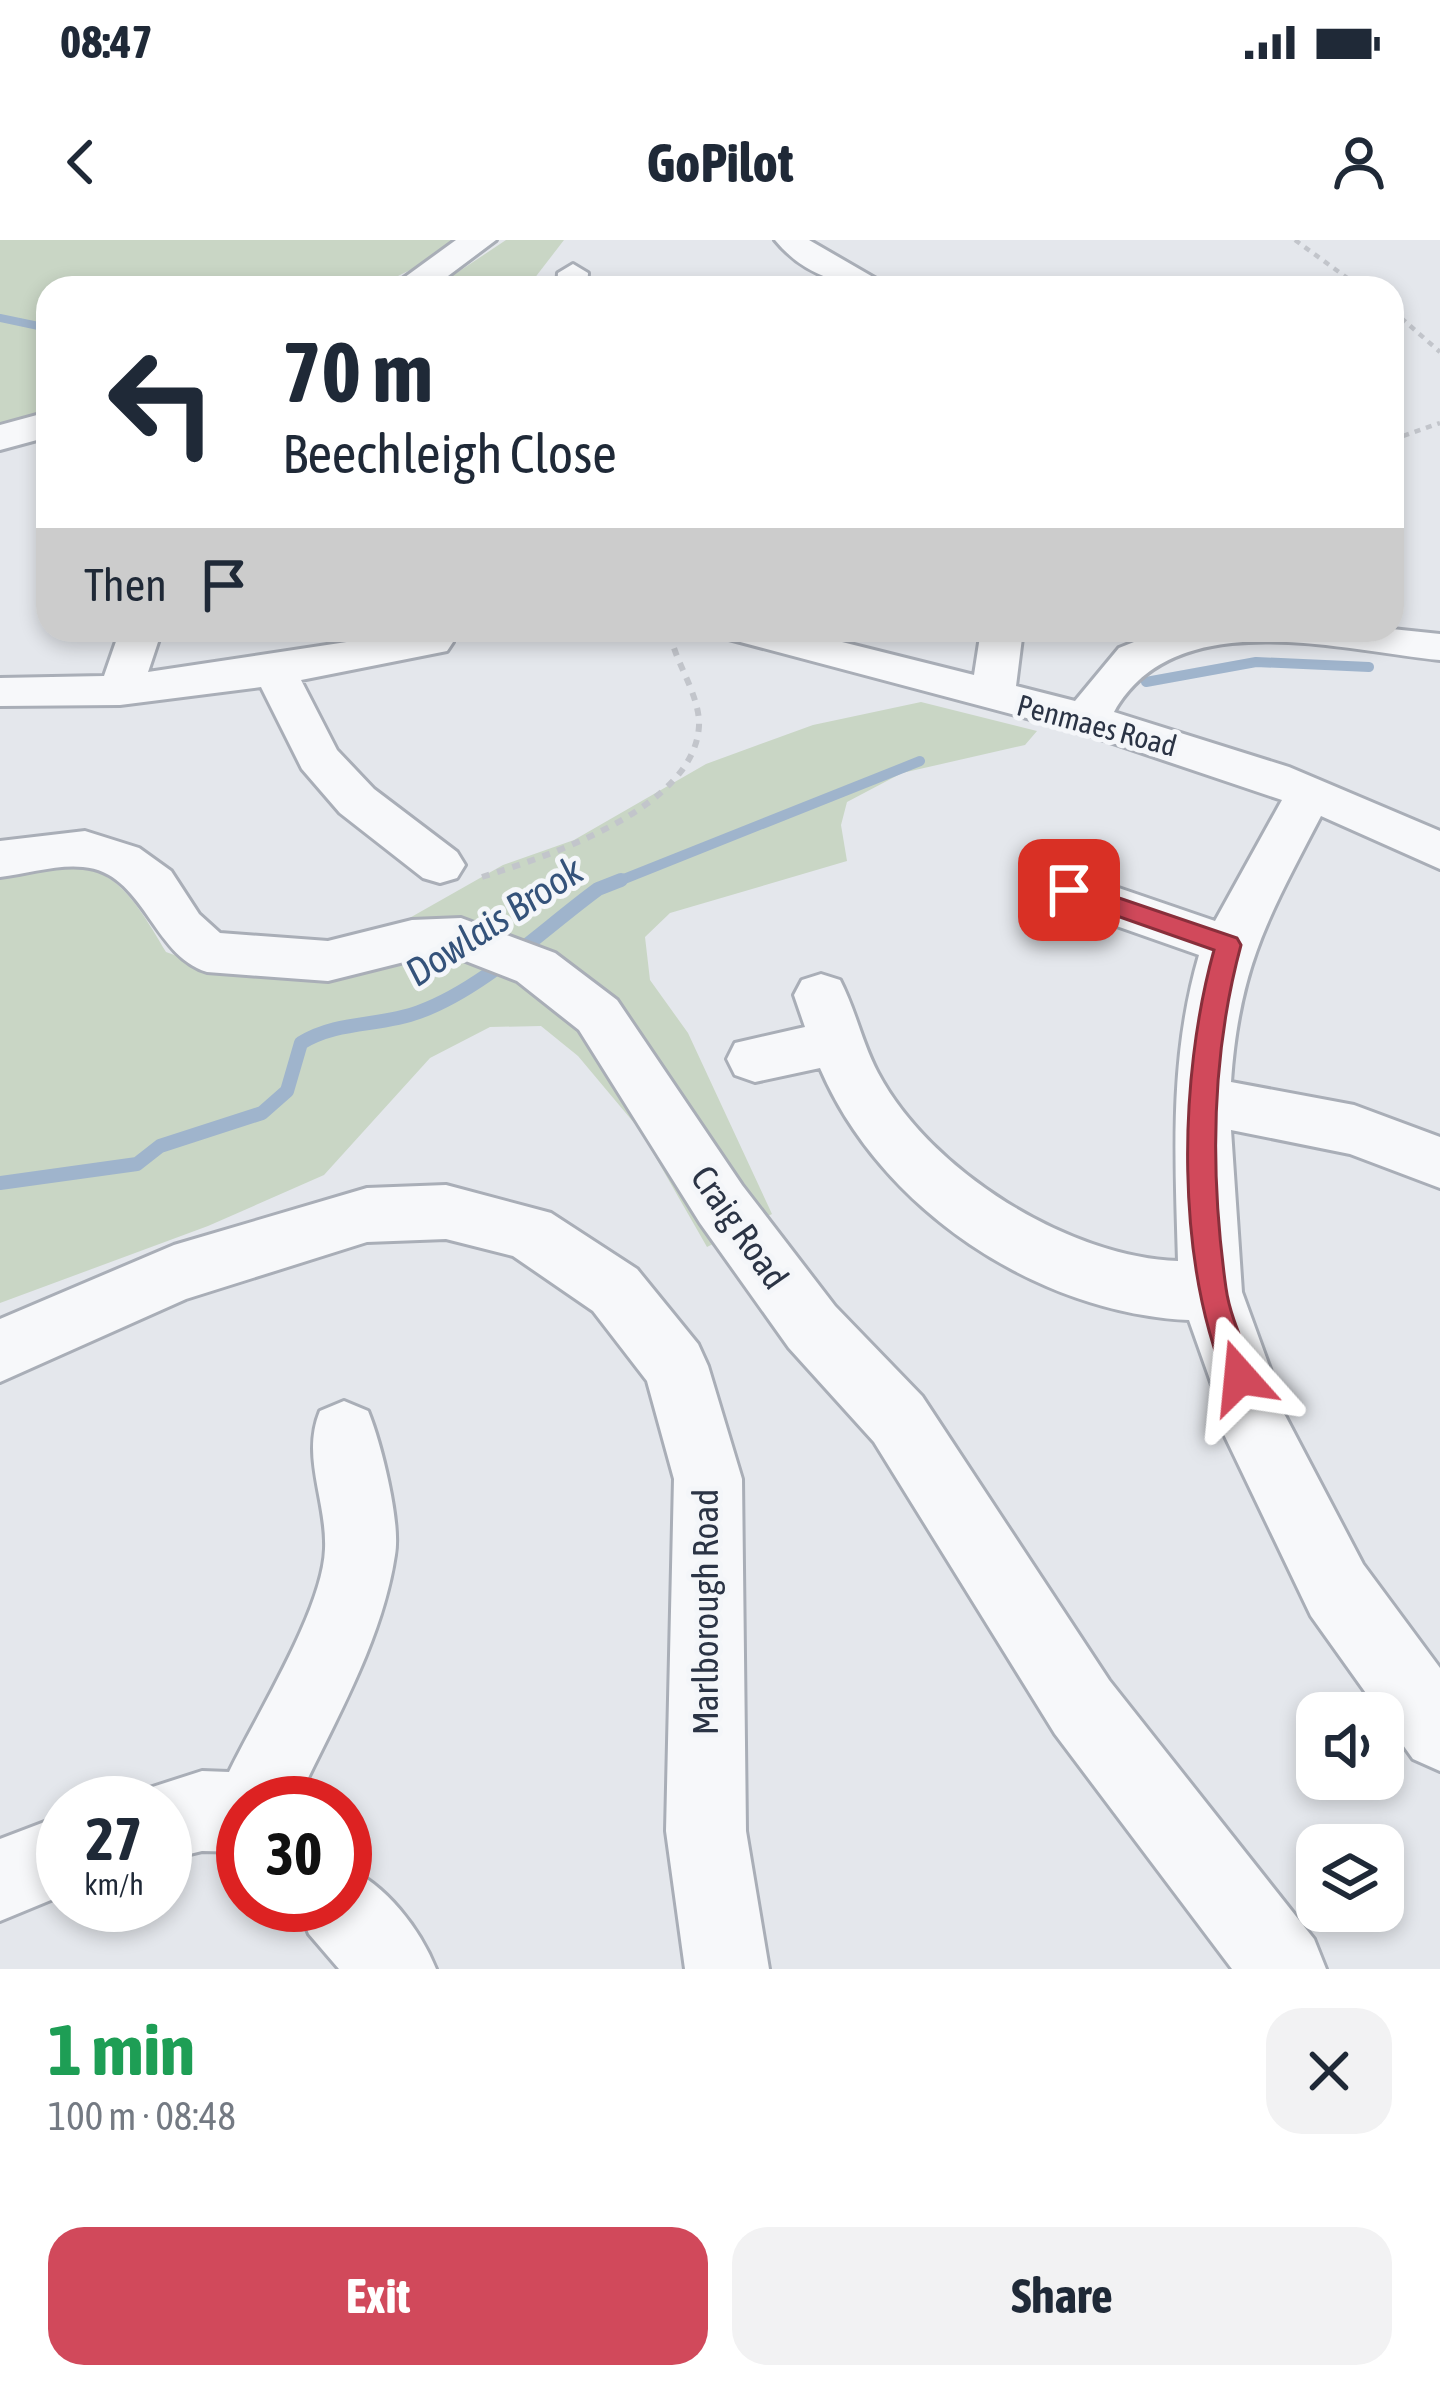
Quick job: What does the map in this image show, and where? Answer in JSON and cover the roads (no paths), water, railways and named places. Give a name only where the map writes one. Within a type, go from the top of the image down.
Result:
[{"type":"street","points":[[426,276],[479,240]]},
{"type":"street","points":[[790,240],[841,276]]},
{"type":"street","points":[[0,438],[36,428]]},
{"type":"street","points":[[120,691],[137,642]]},
{"type":"street","points":[[0,692],[120,691],[276,673],[432,642]]},
{"type":"street","name":"Penmaes Road","points":[[788,642],[1087,719],[1310,792],[1440,851]]},
{"type":"street","points":[[992,697],[1000,642]]},
{"type":"street","points":[[1087,719],[1110,674],[1146,649],[1184,642]]},
{"type":"street","points":[[1387,642],[1440,647]]},
{"type":"street","points":[[276,673],[318,758],[357,802],[440,865]]},
{"type":"street","points":[[1310,792],[1257,882],[1228,945],[1208,1018],[1202,1100],[1211,1292],[1247,1403],[1337,1590],[1440,1732]]},
{"type":"street","name":"Craig Road","points":[[0,859],[85,849],[122,861],[153,884],[181,928],[207,952],[328,961],[412,940],[461,938],[512,958],[598,1015],[721,1204],[799,1310],[898,1418],[1082,1707],[1285,1969]]},
{"type":"street","points":[[1069,890],[1228,945]]},
{"type":"street","points":[[755,1058],[831,1018],[861,1096],[922,1167],[1005,1235],[1088,1275],[1162,1294],[1211,1292]]},
{"type":"street","points":[[1202,1100],[1354,1130],[1440,1163]]},
{"type":"street","name":"Marlborough Road","points":[[0,1351],[174,1274],[368,1215],[446,1212],[529,1232],[614,1290],[675,1366],[708,1479],[706,1831],[727,1969]]},
{"type":"street","points":[[268,1776],[339,1629],[361,1551],[344,1435]]},
{"type":"street","points":[[0,1880],[36,1866]]},
{"type":"street","points":[[362,1932],[394,1969]]},
{"type":"waterway","points":[[0,318],[36,326]]},
{"type":"waterway","name":"Dowlais Brook","points":[[1146,682],[1256,662],[1369,667]]},
{"type":"waterway","name":"Dowlais Brook","points":[[614,883],[920,761]]},
{"type":"waterway","name":"Dowlais Brook","points":[[0,1183],[137,1164],[160,1146],[262,1113],[287,1091],[301,1043],[443,1002],[489,973],[598,889],[621,880]]}]
